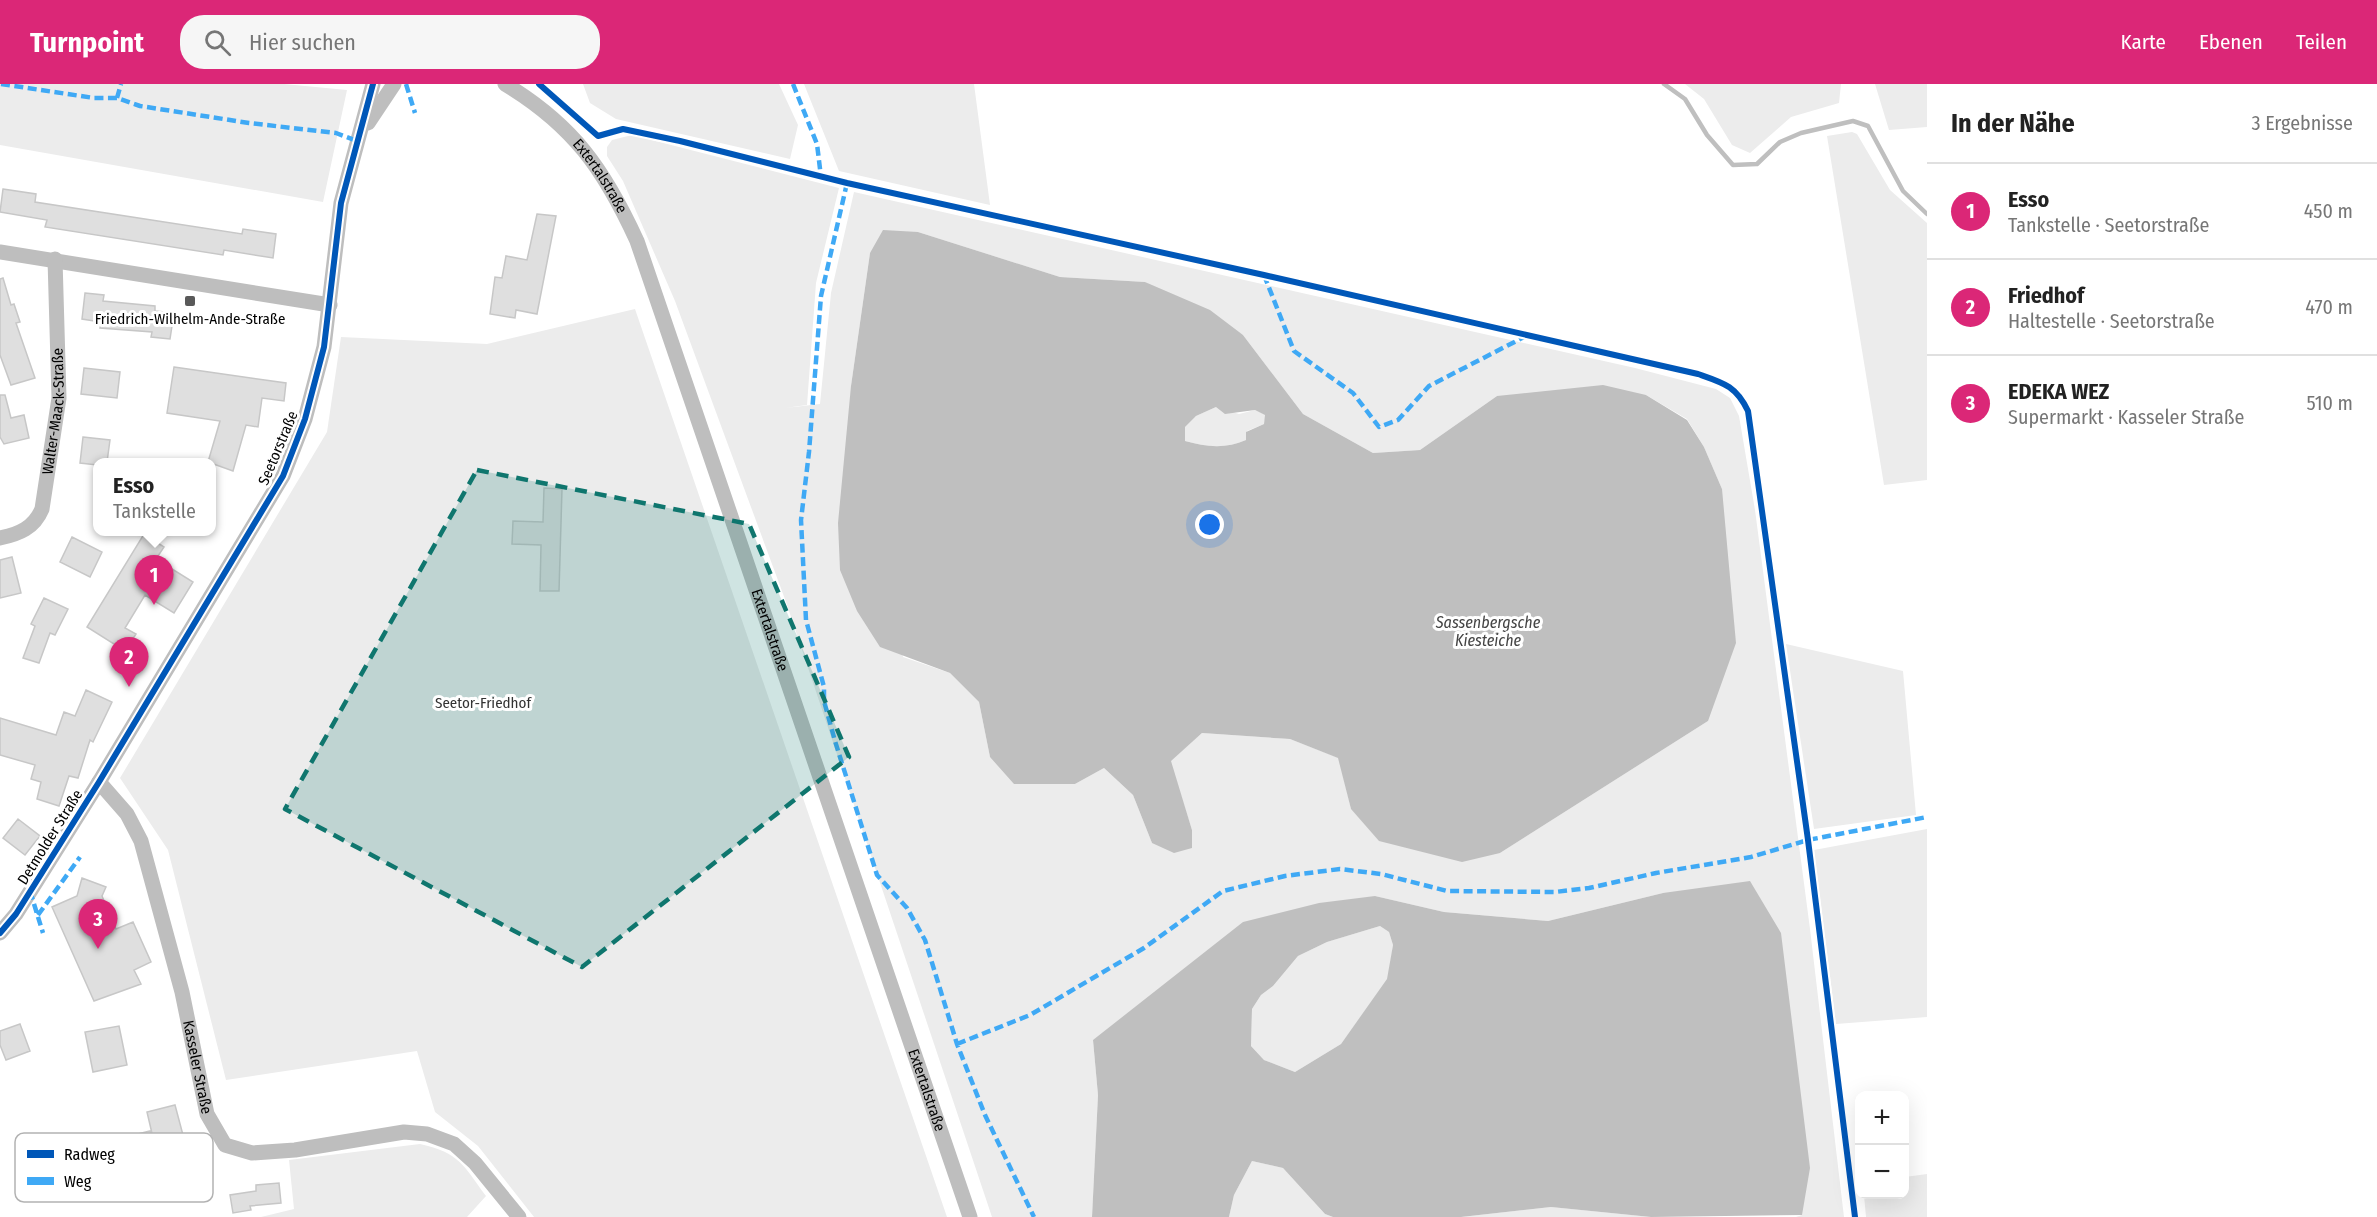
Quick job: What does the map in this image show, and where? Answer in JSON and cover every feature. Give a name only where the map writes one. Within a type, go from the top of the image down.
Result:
[{"type":"street","name":"Seetorstraße","points":[[99,782],[283,476],[305,419],[324,347],[341,203],[373,84]]},
{"type":"street","points":[[357,141],[388,88],[394,84]]},
{"type":"street","name":"Extertalstraße","points":[[504,84],[534,101],[585,148],[615,193],[637,241],[970,1217]]},
{"type":"street","points":[[0,252],[55,259],[330,305]]},
{"type":"street","name":"Walter-Maack-Straße","points":[[0,538],[24,531],[38,520],[42,509],[59,398],[55,259]]},
{"type":"street","name":"Detmolder Straße","points":[[0,933],[16,914],[99,782]]},
{"type":"street","name":"Kasseler Straße","points":[[99,782],[127,814],[141,841],[182,992],[207,1114],[225,1145],[252,1154],[295,1150],[404,1132],[427,1134],[454,1143],[475,1163],[519,1217]]},
{"type":"highlighted area","points":[[477,470],[749,524],[849,757],[582,967],[285,809]]},
{"type":"green space","points":[[0,84],[284,84],[347,90],[323,202],[0,145]]},
{"type":"green space","points":[[583,84],[779,84],[798,125],[790,159],[616,119],[590,103]]},
{"type":"green space","points":[[804,84],[974,84],[990,205],[839,171]]},
{"type":"green space","points":[[1685,84],[1841,84],[1839,103],[1791,117],[1750,153],[1732,145],[1704,99]]},
{"type":"green space","points":[[1875,84],[1927,84],[1927,127],[1889,130]]},
{"type":"green space","points":[[1852,132],[1857,134],[1890,190],[1927,223],[1927,480],[1884,485],[1827,136]]},
{"type":"green space","points":[[632,135],[839,188],[816,283],[807,405],[785,408],[820,404],[831,293],[854,192],[1635,368],[1716,389],[1730,398],[1739,416],[1755,510],[1810,929],[1844,1217],[1796,1217],[1802,1215],[1663,893],[1548,921],[1444,912],[1375,896],[1093,1040],[1098,1095],[1092,1217],[992,1217],[786,602],[675,301],[623,181],[607,156],[607,147],[612,140]],"holes":[[[918,232],[1060,277],[1145,282],[1243,335],[1303,414],[1373,453],[1420,450],[1497,396],[1646,395],[1687,419],[1704,447],[1722,489],[1708,721],[1500,853],[1351,809],[1339,758],[1290,739],[1202,733],[1170,761],[1192,830],[1152,843],[1133,795],[1104,768],[1075,784],[990,757],[979,702],[950,673],[903,657],[851,386],[870,253]]]},
{"type":"green space","name":"Seetor-Friedhof","points":[[635,309],[947,1217],[534,1217],[478,1146],[435,1112],[417,1051],[226,1080],[168,850],[120,778],[327,432],[341,337],[487,344]]},
{"type":"green space","points":[[1216,407],[1239,414],[1255,410],[1266,415],[1264,424],[1247,431],[1246,440],[1231,445],[1208,446],[1185,441],[1185,427],[1196,416]]},
{"type":"green space","points":[[1786,644],[1903,671],[1916,815],[1814,829]]},
{"type":"green space","points":[[1927,829],[1927,1017],[1836,1024],[1814,850]]},
{"type":"green space","points":[[1380,926],[1389,932],[1393,945],[1388,979],[1341,1044],[1295,1072],[1264,1060],[1251,1046],[1252,1009],[1261,995],[1273,986],[1298,956],[1327,942]]},
{"type":"green space","points":[[420,1144],[452,1156],[466,1168],[486,1196],[467,1217],[261,1217],[294,1209],[289,1160]]},
{"type":"green space","points":[[1252,1161],[1283,1168],[1325,1214],[1333,1217],[1229,1217],[1234,1195]]},
{"type":"green space","points":[[1927,1174],[1927,1217],[1866,1217],[1864,1199],[1909,1199],[1909,1176]]},
{"type":"green space","points":[[1551,1207],[1651,1217],[1461,1217]]},
{"type":"water","name":"Sassenbergsche Kiesteiche","points":[[883,230],[918,232],[1060,277],[1145,282],[1210,310],[1243,335],[1303,414],[1373,453],[1420,450],[1497,396],[1603,385],[1646,395],[1687,420],[1704,447],[1722,489],[1736,643],[1708,721],[1500,853],[1462,862],[1379,841],[1351,809],[1338,758],[1290,739],[1202,733],[1171,761],[1192,830],[1192,848],[1174,853],[1152,843],[1133,795],[1104,768],[1075,784],[1014,784],[990,757],[979,702],[950,673],[880,647],[857,611],[840,570],[838,523],[851,386],[870,253]],"holes":[[[1216,407],[1225,414],[1255,410],[1265,415],[1264,424],[1246,432],[1246,440],[1231,445],[1208,446],[1185,441],[1185,427],[1196,416]]]},
{"type":"water","points":[[1750,881],[1781,933],[1810,1168],[1802,1215],[1651,1217],[1551,1207],[1461,1217],[1333,1217],[1325,1214],[1283,1168],[1252,1161],[1234,1195],[1229,1217],[1092,1217],[1098,1095],[1093,1040],[1243,922],[1319,903],[1375,896],[1444,912],[1548,921],[1663,893]],"holes":[[[1380,926],[1389,932],[1393,945],[1387,979],[1341,1044],[1295,1072],[1264,1060],[1251,1046],[1252,1009],[1261,995],[1273,986],[1298,956],[1327,942]]]},
{"type":"building","points":[[3,189],[36,194],[35,202],[242,234],[243,229],[276,234],[273,258],[224,250],[223,255],[45,227],[47,220],[0,212]]},
{"type":"building","points":[[537,214],[556,216],[537,314],[516,310],[515,318],[490,314],[495,277],[502,278],[506,256],[527,260]]},
{"type":"building","points":[[3,278],[11,305],[14,304],[20,322],[16,323],[35,378],[11,385],[0,355],[0,279]]},
{"type":"building","points":[[85,293],[104,295],[103,301],[155,306],[155,311],[174,313],[170,339],[151,337],[152,332],[100,328],[101,322],[82,319]]},
{"type":"building","points":[[174,367],[286,383],[284,401],[262,398],[258,427],[246,425],[233,471],[216,465],[216,458],[209,458],[220,421],[167,413]]},
{"type":"building","points":[[84,368],[120,372],[117,398],[81,394]]},
{"type":"building","points":[[0,395],[5,395],[11,418],[24,415],[29,438],[4,444],[0,437]]},
{"type":"building","points":[[83,437],[110,440],[108,458],[93,458],[93,465],[80,463]]},
{"type":"building","points":[[544,488],[562,489],[559,591],[540,591],[541,545],[512,544],[513,521],[543,522]]},
{"type":"building","points":[[143,536],[147,536],[164,547],[156,559],[193,582],[174,613],[145,595],[125,628],[136,634],[125,651],[87,627]]},
{"type":"building","points":[[72,537],[102,552],[90,577],[60,562]]},
{"type":"building","points":[[12,557],[21,593],[0,598],[0,560]]},
{"type":"building","points":[[44,598],[68,609],[55,635],[50,633],[39,663],[23,658],[35,626],[31,624]]},
{"type":"building","points":[[86,690],[112,702],[93,742],[90,740],[78,778],[69,776],[59,806],[37,799],[41,782],[31,779],[35,765],[0,755],[0,718],[56,735],[64,712],[75,716]]},
{"type":"building","points":[[18,819],[40,836],[25,855],[3,838]]},
{"type":"building","points":[[82,878],[106,887],[102,896],[116,929],[133,922],[151,962],[134,970],[141,984],[94,1001],[52,907],[77,896]]},
{"type":"building","points":[[20,1024],[30,1051],[6,1060],[0,1045],[0,1031]]},
{"type":"building","points":[[119,1026],[127,1065],[93,1072],[85,1032]]},
{"type":"building","points":[[175,1105],[182,1133],[152,1133],[147,1112]]},
{"type":"building","points":[[279,1183],[281,1203],[250,1206],[251,1210],[233,1213],[230,1195],[256,1191],[256,1185]]},
{"type":"waterway","points":[[1664,84],[1685,99],[1707,135],[1733,165],[1757,164],[1780,142],[1801,133],[1853,121],[1868,126],[1903,191],[1927,214]]},
{"type":"marked path","points":[[1,84],[94,98],[117,98],[140,106],[249,123],[336,133],[357,141]]},
{"type":"marked path","points":[[117,98],[121,84]]},
{"type":"marked path","points":[[406,84],[415,113]]},
{"type":"marked path","points":[[793,84],[817,144],[821,177],[825,178]]},
{"type":"marked path","points":[[847,183],[821,296],[809,452],[801,520],[806,620],[824,687],[824,701],[835,741],[877,875],[907,908],[925,940],[957,1044],[985,1115],[1034,1217]]},
{"type":"marked path","points":[[1264,275],[1294,351],[1353,393],[1379,427],[1398,420],[1429,386],[1528,335]]},
{"type":"marked path","points":[[957,1044],[1030,1015],[1144,948],[1223,891],[1285,876],[1340,869],[1381,874],[1447,891],[1555,892],[1589,888],[1656,873],[1751,857],[1808,840],[1927,817]]},
{"type":"marked path","points":[[38,915],[80,857]]},
{"type":"marked path","points":[[30,891],[43,933]]},
{"type":"cycle path","points":[[0,933],[16,914],[99,782],[283,476],[305,419],[324,347],[341,203],[373,84]]},
{"type":"cycle path","points":[[539,84],[598,136],[623,129],[680,141],[847,183],[1698,374],[1722,383],[1734,391],[1748,411],[1808,840],[1855,1217]]},
{"type":"place","name":"Friedrich-Wilhelm-Ande-Straße","points":[[190,301]]},
{"type":"place","name":"Esso","points":[[154,605]]},
{"type":"place","name":"Friedhof","points":[[129,687]]},
{"type":"place","name":"EDEKA WEZ","points":[[98,949]]}]
